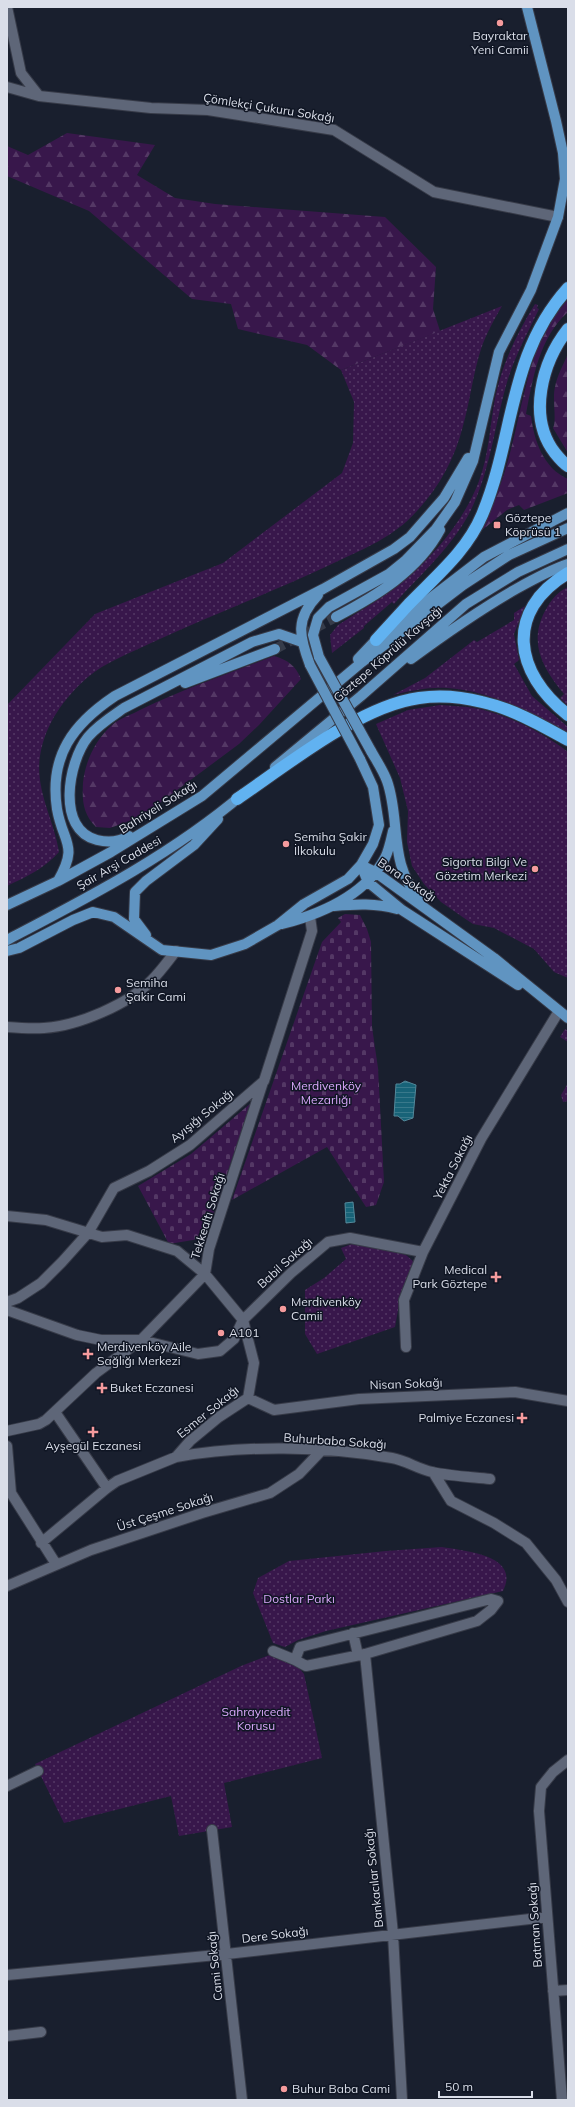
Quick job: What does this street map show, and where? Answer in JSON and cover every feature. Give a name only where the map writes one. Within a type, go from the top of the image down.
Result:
[{"type":"highway","points":[[376,640],[444,569],[467,540],[481,517],[498,469],[522,367],[530,346],[545,319],[568,288]]},
{"type":"highway","points":[[568,329],[546,371],[540,391],[541,422],[550,446],[568,466]]},
{"type":"highway","points":[[568,573],[543,591],[532,605],[524,624],[523,649],[529,669],[539,686],[552,701],[568,715]]},
{"type":"highway","points":[[237,799],[353,723],[388,706],[418,698],[449,697],[483,702],[534,722],[568,740]]},
{"type":"main road","points":[[58,881],[68,864],[69,855],[66,837],[58,810],[56,781],[63,752],[77,726],[94,710],[115,696],[323,589],[394,549],[426,521],[444,498],[468,459],[499,352],[531,290],[558,217],[565,179],[563,153],[556,121],[527,7]]},
{"type":"main road","points":[[336,617],[395,582],[430,548],[455,502],[473,461],[483,411]]},
{"type":"main road","points":[[435,915],[412,891],[398,851],[387,781],[320,657],[314,635],[318,618],[329,607],[389,574],[404,562],[436,529],[455,502]]},
{"type":"main road","points":[[308,708],[376,640],[484,557],[568,513]]},
{"type":"main road","name":"Göztepe Köprülü Kavşağı","points":[[308,708],[362,662],[463,585],[509,555],[568,528]]},
{"type":"main road","name":"Göztepe Köprülü Kavşağı","points":[[237,799],[361,696],[466,604],[518,572],[568,549]]},
{"type":"main road","points":[[361,696],[456,625],[532,580],[568,564]]},
{"type":"main road","points":[[7,951],[20,948],[73,920],[93,912],[114,917],[162,950],[211,955],[245,944],[278,925],[304,904],[348,879],[361,865],[373,844],[379,825],[373,787],[360,759],[310,665],[302,642],[302,624],[307,606],[323,589]]},
{"type":"main road","points":[[157,825],[121,840],[106,842],[92,839],[79,830],[69,804],[71,780],[76,759],[87,738],[104,721],[124,708],[252,642],[279,634],[302,642]]},
{"type":"main road","points":[[124,708],[275,649]]},
{"type":"main road","name":"Bahriyeli Sokağı","points":[[7,905],[58,881],[157,825],[202,796],[308,708]]},
{"type":"main road","points":[[150,942],[134,919],[135,892],[146,881],[194,845],[237,799]]},
{"type":"main road","name":"Şair Arşi Caddesi","points":[[7,940],[118,881],[179,843],[237,799]]},
{"type":"main road","points":[[278,925],[310,917],[332,906],[368,882],[385,856],[394,829]]},
{"type":"main road","name":"Bora Sokağı","points":[[361,865],[375,872],[494,958],[568,1018]]},
{"type":"main road","name":"Bora Sokağı","points":[[361,865],[368,882],[402,910],[559,1011]]},
{"type":"main road","points":[[332,906],[363,903],[382,905],[402,910]]},
{"type":"street","points":[[8,7],[21,73],[39,96]]},
{"type":"street","name":"Çömlekçi Çukuru Sokağı","points":[[7,87],[39,96],[151,108],[208,110],[334,130],[434,192],[558,217]]},
{"type":"street","points":[[264,1081],[312,931],[310,917]]},
{"type":"street","points":[[7,1027],[45,1028],[60,1026],[113,1007],[127,1000],[152,980],[176,951]]},
{"type":"street","name":"Yekta Sokağı","points":[[406,1347],[404,1300],[423,1252],[481,1139],[559,1011]]},
{"type":"street","name":"Ayışığı Sokağı","points":[[7,1302],[18,1298],[41,1283],[88,1233],[114,1188],[149,1171],[190,1145],[264,1081]]},
{"type":"street","name":"Tekkealtı Sokağı","points":[[7,1432],[39,1424],[55,1412],[96,1373],[141,1340],[205,1274],[209,1249],[264,1081]]},
{"type":"street","points":[[7,1216],[46,1220],[102,1237],[127,1235],[177,1251],[205,1274],[243,1320],[234,1339],[220,1351],[198,1354],[141,1340],[101,1340],[89,1338],[45,1325],[7,1310]]},
{"type":"street","name":"Babil Sokağı","points":[[243,1320],[291,1273],[328,1242],[350,1238],[423,1252]]},
{"type":"street","name":"Esmer Sokağı","points":[[41,1543],[107,1488],[117,1481],[176,1457],[190,1441],[213,1422],[248,1398],[254,1363],[243,1320]]},
{"type":"street","name":"Nisan Sokağı","points":[[248,1398],[274,1410],[358,1399],[515,1392],[568,1401]]},
{"type":"street","points":[[55,1412],[107,1488]]},
{"type":"street","points":[[7,1446],[9,1495],[56,1564]]},
{"type":"street","name":"Buhurbaba Sokağı","points":[[176,1457],[212,1450],[243,1448],[367,1454],[394,1458],[433,1472],[490,1479]]},
{"type":"street","name":"Üst Çeşme Sokağı","points":[[7,1586],[90,1550],[202,1513],[270,1493],[299,1474],[321,1451]]},
{"type":"street","points":[[433,1472],[451,1501],[494,1523],[526,1543],[556,1580],[568,1602]]},
{"type":"street","points":[[273,1650],[306,1666],[361,1654],[477,1621],[498,1602],[491,1599],[479,1601],[300,1646],[295,1660]]},
{"type":"street","name":"Bankacılar Sokağı","points":[[353,1633],[361,1654],[393,1934],[402,2100]]},
{"type":"street","name":"Batman Sokağı","points":[[562,2100],[546,1917],[540,1811],[541,1787],[553,1772],[568,1760]]},
{"type":"street","points":[[7,1786],[38,1771]]},
{"type":"street","name":"Cami Sokağı","points":[[212,1830],[227,1954],[242,2100]]},
{"type":"street","name":"Dere Sokağı","points":[[7,1975],[227,1954],[546,1917]]},
{"type":"street","points":[[553,1991],[568,1990]]},
{"type":"street","points":[[7,2036],[41,2032]]},
{"type":"green space","points":[[67,133],[155,145],[137,175],[175,198],[215,204],[385,217],[436,267],[433,309],[440,331],[341,370],[307,345],[238,329],[231,304],[192,299],[89,211],[7,176],[7,146],[28,155]]},
{"type":"green space","points":[[568,299],[568,312],[558,322],[550,334],[539,359],[531,387],[526,414],[531,416],[537,444],[546,461],[559,474],[568,479],[568,493],[524,510],[519,505],[507,510],[476,535],[488,514],[506,469],[536,351],[550,324]]},
{"type":"green space","points":[[535,304],[538,305],[537,308],[539,309],[522,343],[511,370],[503,395],[488,462],[478,494],[464,523],[446,548],[394,604],[392,602],[364,626],[364,628],[332,653],[330,635],[338,625],[400,584],[419,567],[450,533],[466,508],[473,495],[482,471],[487,450],[495,398],[506,361],[522,326]]},
{"type":"green space","points":[[502,306],[481,349],[468,407],[456,450],[439,483],[408,521],[389,535],[357,552],[118,658],[88,677],[71,694],[57,712],[46,733],[40,756],[39,769],[42,793],[57,840],[59,852],[48,863],[28,876],[7,886],[7,705],[95,614],[223,563],[342,473],[353,443],[354,402],[341,370]]},
{"type":"green space","points":[[568,354],[568,453],[553,428],[555,420],[555,387]]},
{"type":"green space","points":[[568,587],[568,706],[560,698],[564,694],[556,685],[544,665],[538,645],[538,634],[540,623],[550,603],[557,594]]},
{"type":"green space","points":[[525,606],[514,634],[519,660],[514,664],[532,696],[568,727],[568,736],[540,719],[510,704],[495,698],[464,690],[433,688],[393,695],[425,678],[474,640],[477,642],[514,620],[514,613]]},
{"type":"green space","points":[[274,656],[291,664],[297,670],[301,679],[259,725],[239,744],[161,802],[135,819],[110,828],[96,827],[88,817],[84,807],[84,775],[92,751],[101,737],[112,725],[123,718],[174,695]]},
{"type":"green space","points":[[440,705],[474,708],[498,714],[536,731],[568,752],[568,978],[554,972],[534,949],[494,928],[473,924],[441,902],[424,884],[412,866],[407,842],[408,811],[400,778],[376,724],[408,710]]},
{"type":"green space","name":"Merdivenköy Mezarlığı","points":[[345,914],[360,915],[367,929],[371,942],[372,1027],[378,1068],[384,1182],[376,1205],[366,1207],[327,1147],[232,1200],[322,942],[341,922],[338,918]]},
{"type":"green space","points":[[565,1029],[568,1031],[568,1042],[560,1037]]},
{"type":"green space","points":[[568,1083],[568,1101],[563,1102],[561,1095]]},
{"type":"green space","points":[[251,1103],[205,1238],[169,1244],[138,1186],[191,1154]]},
{"type":"green space","points":[[357,1242],[406,1255],[414,1262],[400,1299],[395,1327],[317,1354],[305,1334],[305,1290],[324,1278],[346,1259],[341,1248]]},
{"type":"green space","name":"Dostlar Parkı","points":[[442,1547],[476,1553],[498,1562],[504,1570],[506,1579],[503,1591],[326,1631],[298,1640],[285,1647],[273,1643],[253,1593],[258,1578],[289,1561]]},
{"type":"green space","name":"Sahrayıcedit Korusu","points":[[272,1654],[298,1667],[304,1674],[322,1758],[224,1783],[232,1827],[179,1836],[171,1796],[64,1823],[35,1764],[241,1666]]},
{"type":"water","points":[[405,1081],[416,1085],[413,1118],[404,1121],[398,1116],[394,1116],[396,1084],[400,1084]]},
{"type":"water","points":[[353,1202],[355,1222],[346,1223],[345,1203]]},
{"type":"tunnel","points":[[275,649],[336,617]]},
{"type":"place","name":"Bayraktar Yeni Camii","points":[[500,23]]},
{"type":"place","name":"Göztepe Köprüsü 1","points":[[497,525]]},
{"type":"place","name":"Semiha Şakir İlkokulu","points":[[286,844]]},
{"type":"place","name":"Sigorta Bilgi Ve Gözetim Merkezi","points":[[535,869]]},
{"type":"place","name":"Semiha Şakir Cami","points":[[118,990]]},
{"type":"place","name":"Medical Park Göztepe","points":[[496,1277]]},
{"type":"place","name":"Merdivenköy Camii","points":[[283,1309]]},
{"type":"place","name":"A101","points":[[221,1333]]},
{"type":"place","name":"Merdivenköy Aile Sağlığı Merkezi","points":[[88,1354]]},
{"type":"place","name":"Buket Eczanesi","points":[[102,1388]]},
{"type":"place","name":"Palmiye Eczanesi","points":[[522,1418]]},
{"type":"place","name":"Ayşegül Eczanesi","points":[[93,1432]]},
{"type":"place","name":"Buhur Baba Cami","points":[[284,2089]]}]
